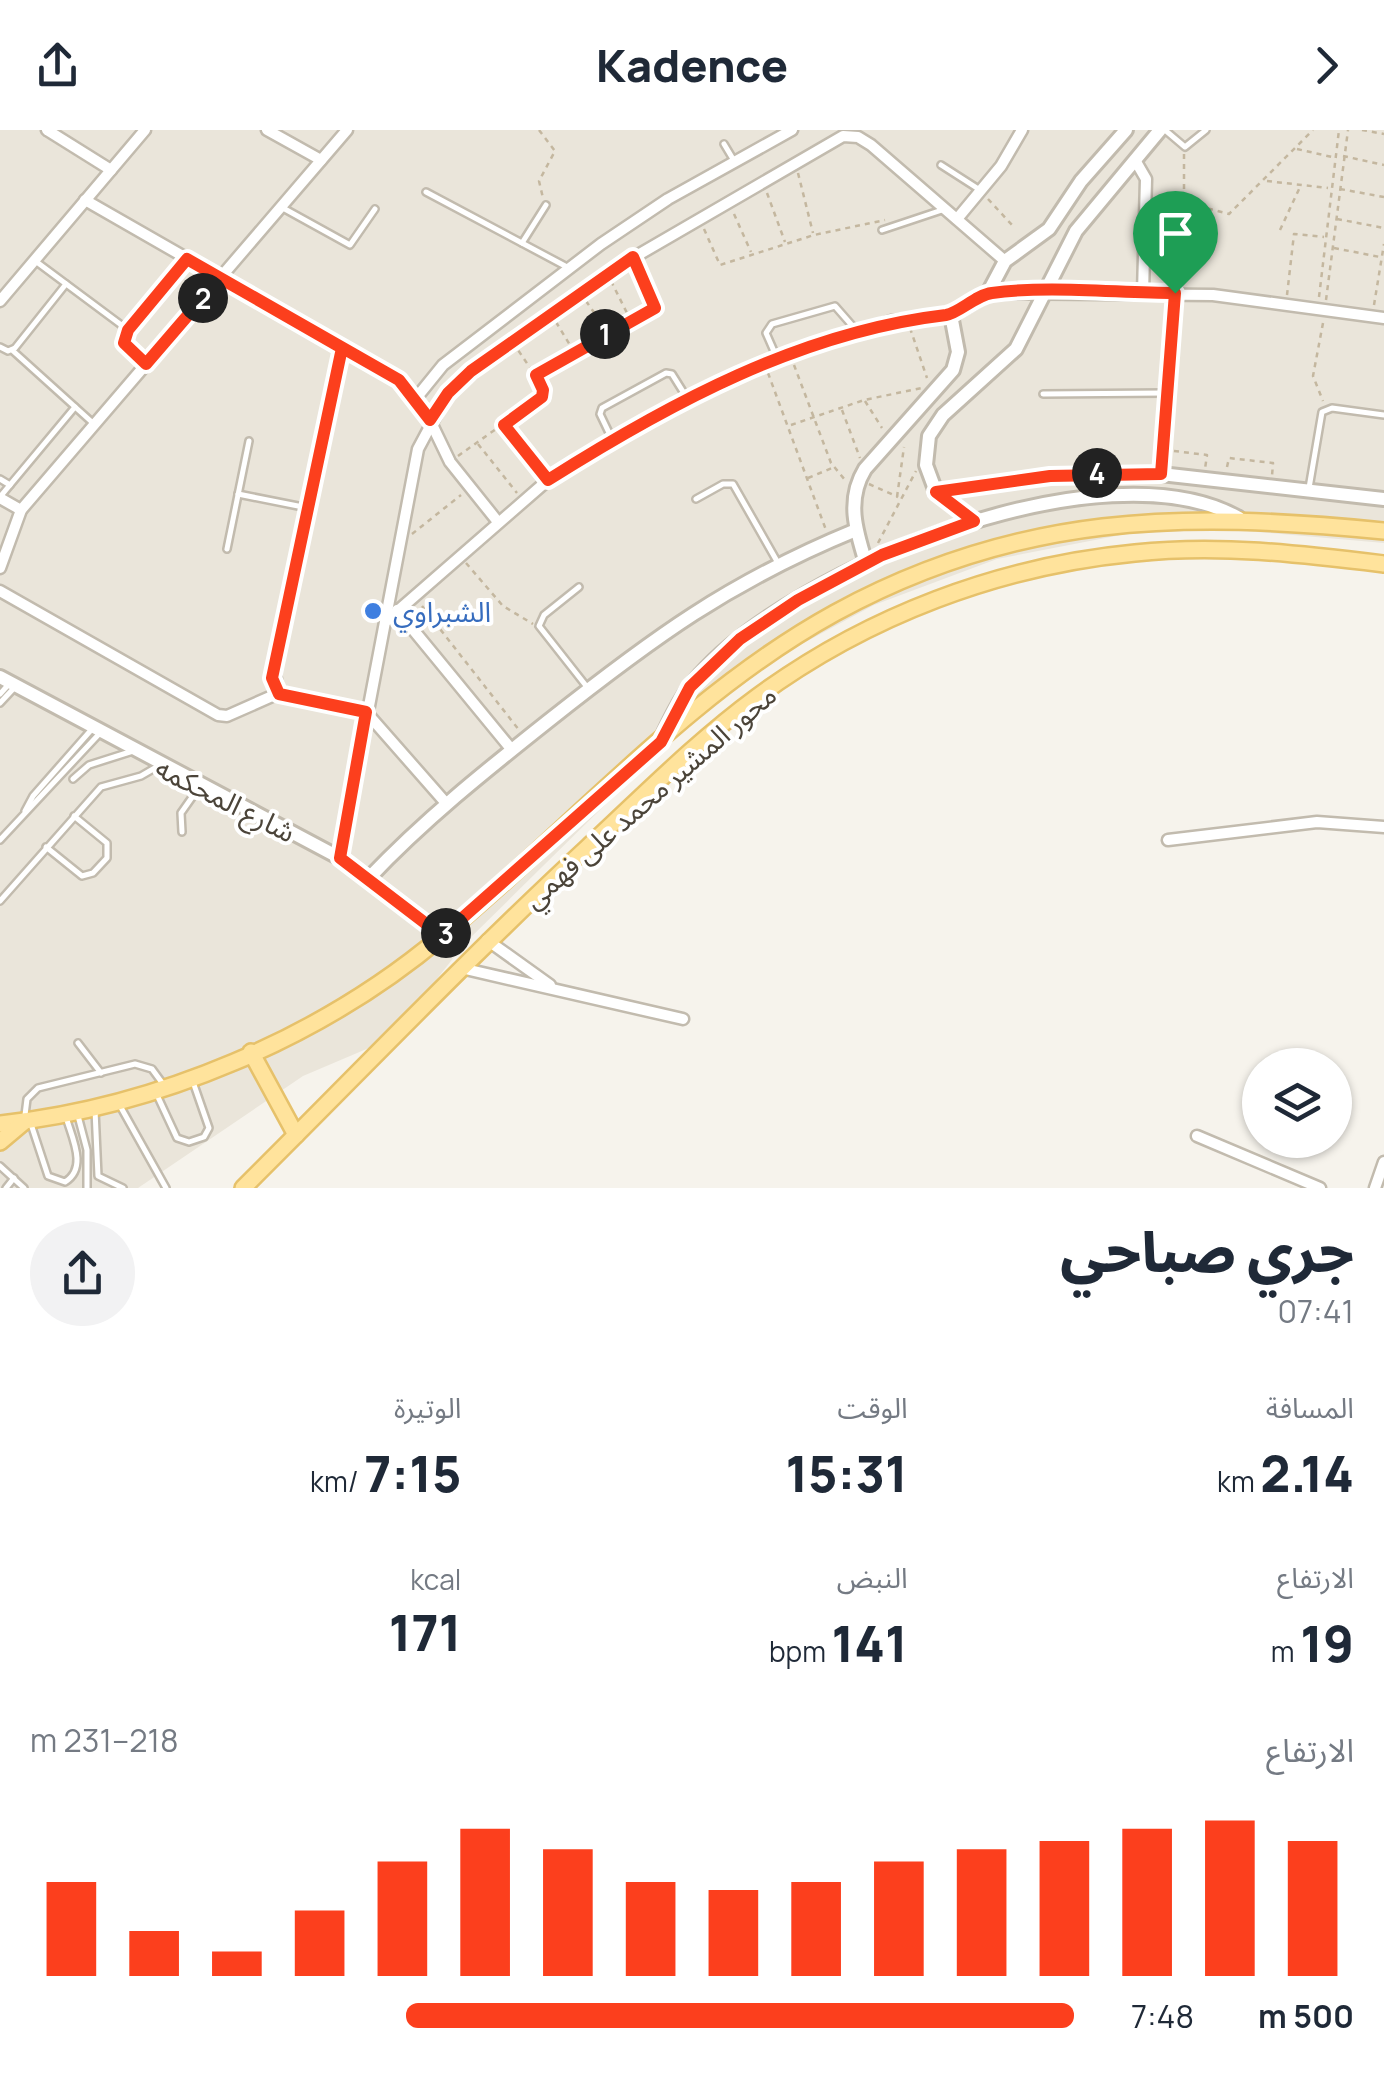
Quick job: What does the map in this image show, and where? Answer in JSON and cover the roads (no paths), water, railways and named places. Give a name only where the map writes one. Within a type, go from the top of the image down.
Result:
[{"type":"main road","name":"محور المشير محمد على فهمي","points":[[0,1124],[71,1113],[160,1089],[251,1052],[332,1012],[442,936],[723,686],[779,646],[855,603],[942,565],[1037,536],[1097,525],[1239,518],[1384,531]]},
{"type":"main road","name":"محور المشير محمد على فهمي","points":[[243,1188],[487,940],[740,710],[814,658],[912,609],[1018,574],[1134,553],[1254,550],[1384,564]]},
{"type":"main road","points":[[251,1052],[296,1135]]},
{"type":"main road","points":[[0,1142],[28,1121]]},
{"type":"street","points":[[47,130],[111,170]]},
{"type":"street","points":[[0,301],[144,130]]},
{"type":"street","points":[[267,130],[321,160]]},
{"type":"street","points":[[0,568],[21,510],[347,130]]},
{"type":"street","points":[[416,398],[443,366],[634,220],[792,130]]},
{"type":"street","points":[[957,219],[1022,130]]},
{"type":"street","points":[[988,293],[1005,261],[1032,245],[1056,220],[1080,181],[1126,130]]},
{"type":"street","points":[[974,521],[936,492],[926,452],[935,423],[1008,360],[1076,232],[1162,130]]},
{"type":"street","points":[[340,858],[418,450],[430,420],[448,393],[550,312],[607,273],[843,136],[858,137],[1005,261]]},
{"type":"street","points":[[1135,160],[1146,180],[1143,293]]},
{"type":"street","points":[[85,200],[399,380],[430,420],[450,462],[498,522]]},
{"type":"street","points":[[1056,220],[1076,232]]},
{"type":"street","points":[[384,623],[522,500],[612,439],[686,398],[764,363],[858,332],[906,318],[951,315],[988,293],[1175,293],[1378,317]]},
{"type":"street","points":[[1161,474],[1175,293]]},
{"type":"street","points":[[867,563],[856,530],[859,478],[935,392],[958,358],[951,315]]},
{"type":"street","points":[[279,694],[272,678],[342,348]]},
{"type":"street","points":[[935,392],[951,408]]},
{"type":"street","points":[[936,492],[1050,476],[1161,474],[1226,478],[1384,499]]},
{"type":"street","points":[[661,742],[680,702],[713,661],[798,600],[926,536],[974,521],[1064,503],[1173,496],[1207,503],[1239,518]]},
{"type":"street","points":[[0,498],[21,510]]},
{"type":"street","points":[[369,878],[445,802],[673,624],[778,563],[856,530]]},
{"type":"street","points":[[0,592],[218,715],[228,716],[279,694],[366,712],[445,802]]},
{"type":"street","points":[[398,610],[512,750]]},
{"type":"street","name":"شارع المحكمه","points":[[9,681],[133,751],[340,858],[442,936]]},
{"type":"street","points":[[1168,840],[1318,822],[1384,827]]},
{"type":"street","points":[[487,940],[550,986]]},
{"type":"street","points":[[460,968],[684,1019]]},
{"type":"street","points":[[1197,1136],[1320,1188]]},
{"type":"street","points":[[1375,1188],[1384,1162]]},
{"type":"lane","points":[[1162,130],[1185,148],[1206,130]]},
{"type":"lane","points":[[724,144],[734,162]]},
{"type":"lane","points":[[940,165],[981,191]]},
{"type":"lane","points":[[426,192],[569,268]]},
{"type":"lane","points":[[522,243],[546,205]]},
{"type":"lane","points":[[281,207],[350,244],[374,209]]},
{"type":"lane","points":[[882,230],[946,209]]},
{"type":"lane","points":[[146,364],[124,343],[128,330],[187,259]]},
{"type":"lane","points":[[34,260],[128,330]]},
{"type":"lane","points":[[12,350],[66,284]]},
{"type":"lane","points":[[778,358],[766,333],[772,324],[835,306],[858,332]]},
{"type":"lane","points":[[0,347],[12,350],[94,424]]},
{"type":"lane","points":[[612,439],[600,414],[602,408],[666,373],[672,374],[686,398]]},
{"type":"lane","points":[[1043,394],[1167,393]]},
{"type":"lane","points":[[0,498],[75,407]]},
{"type":"lane","points":[[1308,491],[1320,418],[1332,408],[1384,415]]},
{"type":"lane","points":[[227,549],[250,441]]},
{"type":"lane","points":[[0,479],[10,485]]},
{"type":"lane","points":[[696,499],[723,484],[733,484],[778,563]]},
{"type":"lane","points":[[238,494],[308,508]]},
{"type":"lane","points":[[579,586],[544,615],[539,626],[588,689]]},
{"type":"lane","points":[[0,694],[9,681]]},
{"type":"lane","points":[[0,703],[9,681]]},
{"type":"lane","points":[[0,840],[33,796],[96,731]]},
{"type":"lane","points":[[74,779],[89,764],[133,751]]},
{"type":"lane","points":[[0,900],[107,783],[141,776],[160,765]]},
{"type":"lane","points":[[182,832],[182,813],[200,786]]},
{"type":"lane","points":[[46,847],[82,876],[93,874],[107,858],[107,843],[74,816]]},
{"type":"lane","points":[[78,1043],[101,1073]]},
{"type":"lane","points":[[71,1113],[78,1164],[75,1175],[65,1182],[48,1176],[28,1121],[27,1099],[38,1088],[144,1065],[160,1089],[177,1138],[193,1142],[207,1134],[209,1128],[191,1076]]},
{"type":"lane","points":[[118,1102],[166,1188]]},
{"type":"lane","points":[[94,1107],[96,1173],[101,1180],[123,1188]]},
{"type":"lane","points":[[71,1113],[87,1150],[88,1188]]},
{"type":"lane","points":[[0,1166],[24,1188]]},
{"type":"lane","points":[[87,1175],[96,1173]]},
{"type":"lane","points":[[6,1188],[14,1178]]},
{"type":"place","name":"الشبراوي","points":[[373,611]]}]
